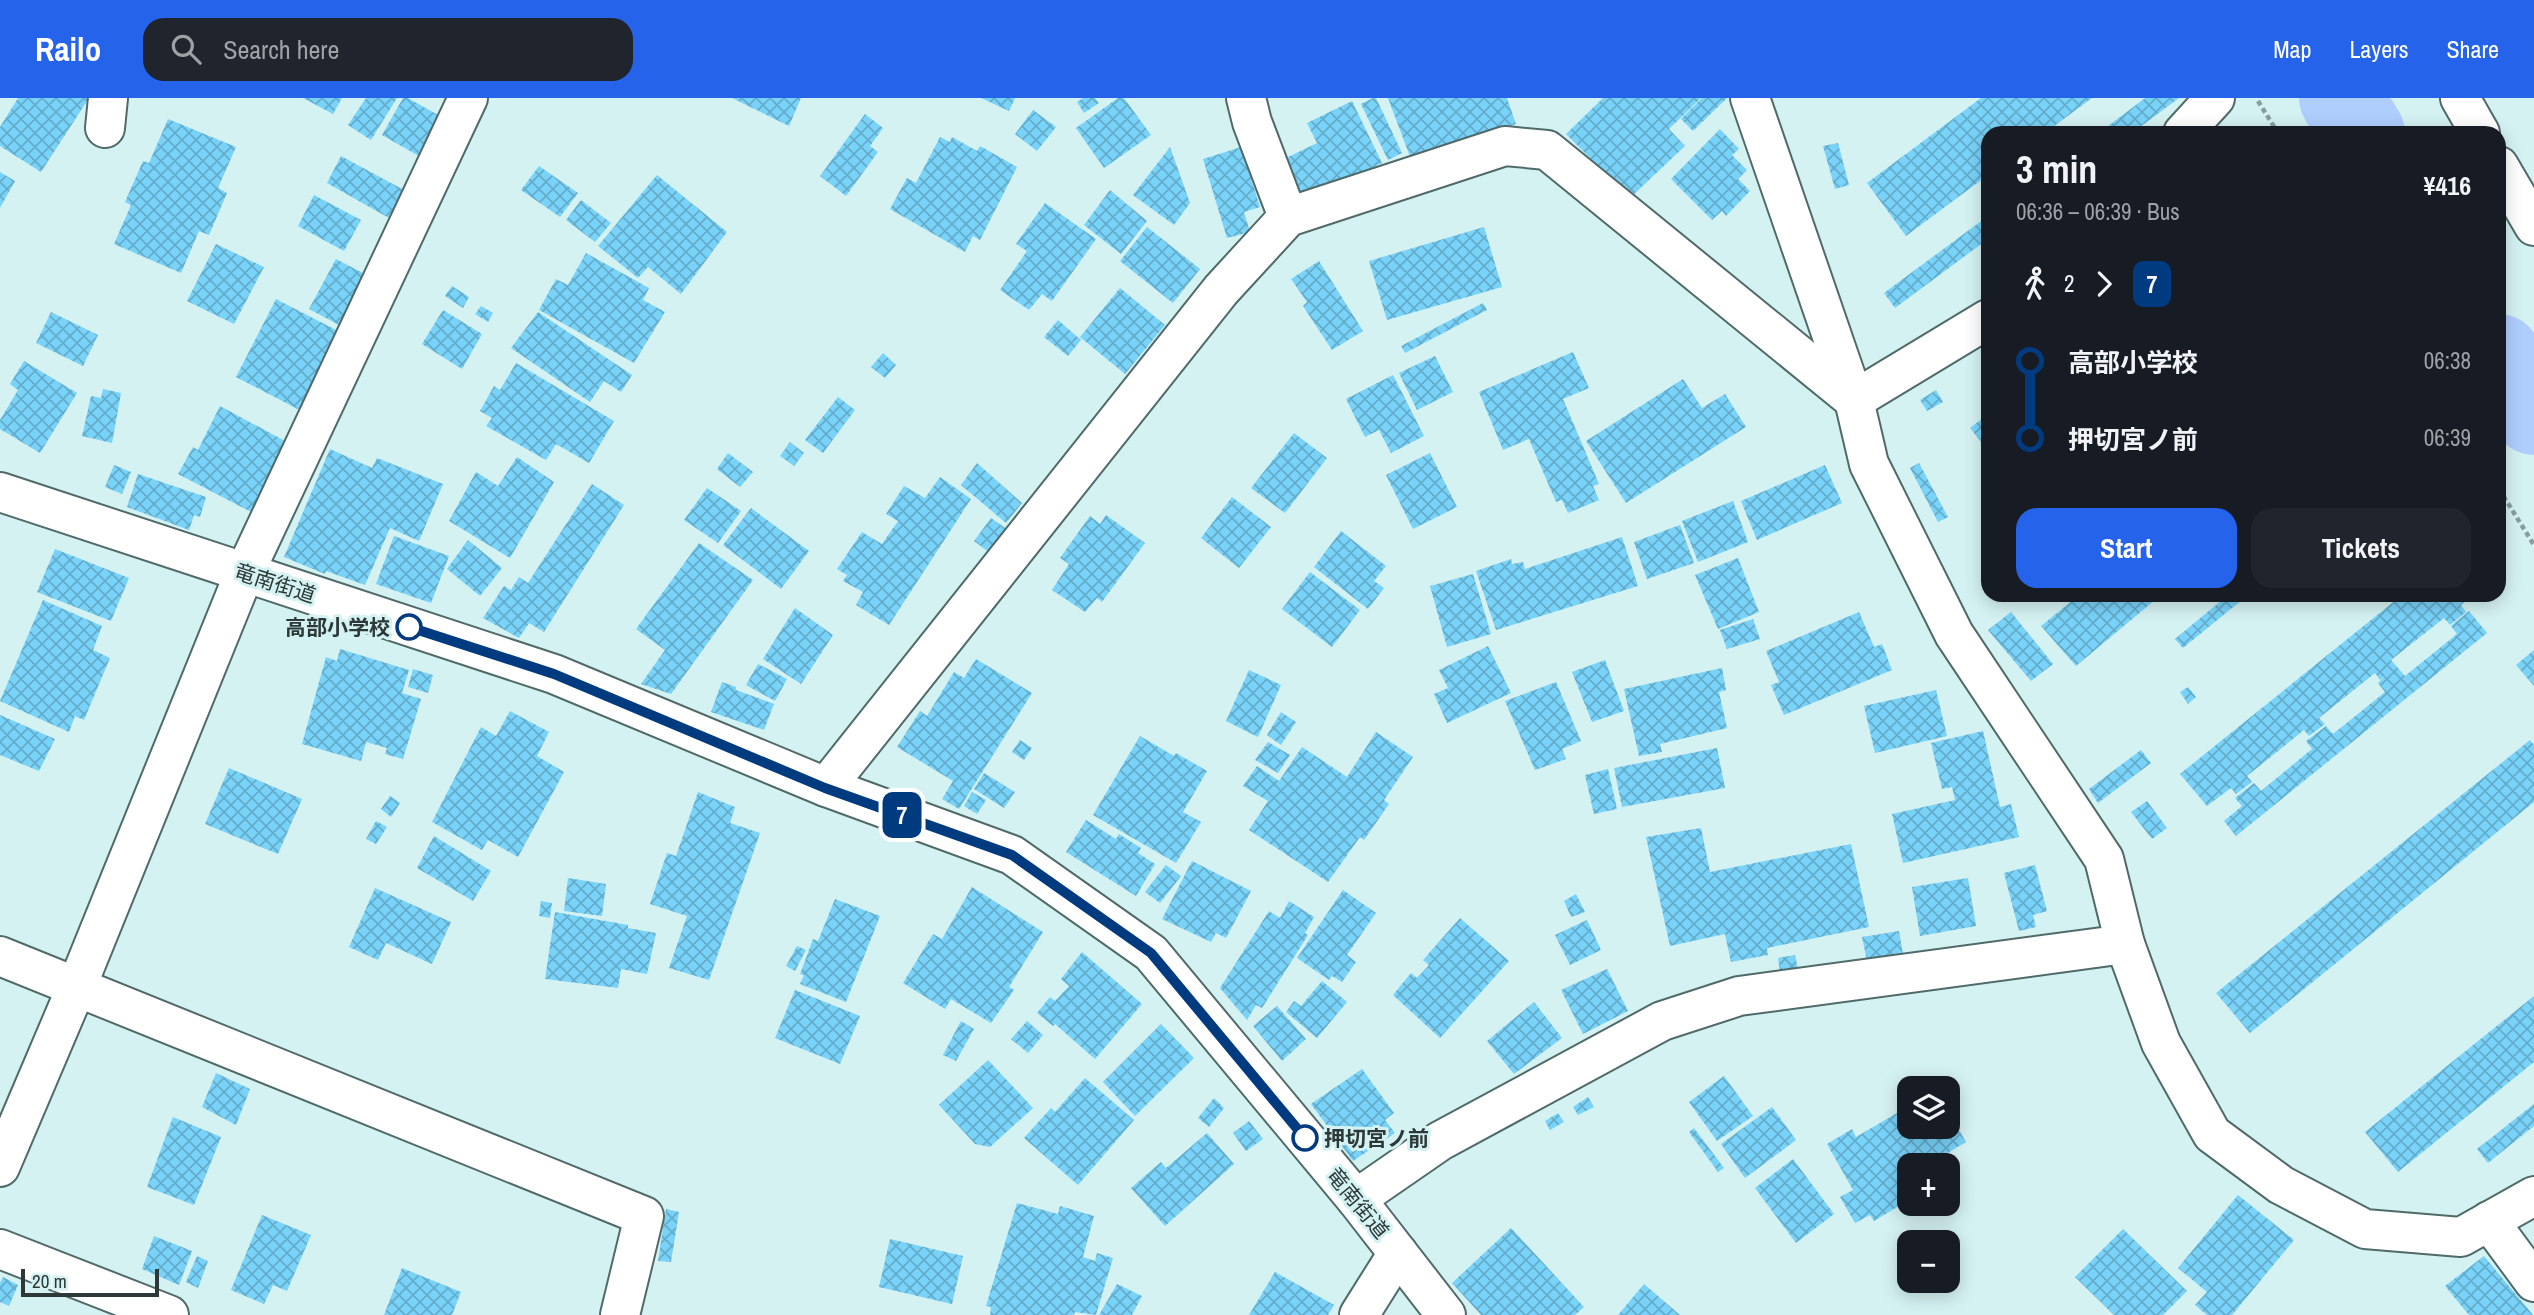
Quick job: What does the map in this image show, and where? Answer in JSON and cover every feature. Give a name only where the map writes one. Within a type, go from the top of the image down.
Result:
[{"type":"street","points":[[0,1167],[77,986],[244,574],[468,98]]},
{"type":"street","points":[[1246,98],[1252,122],[1289,217]]},
{"type":"street","points":[[1750,98],[1854,400],[1868,464],[1954,634],[2104,859],[2125,944],[2161,1043],[2212,1134],[2281,1185],[2365,1229],[2461,1237],[2534,1196]]},
{"type":"street","points":[[2189,126],[2215,98]]},
{"type":"street","points":[[2460,98],[2476,126]]},
{"type":"street","points":[[825,788],[1221,290],[1289,217],[1505,146],[1547,150],[1854,400]]},
{"type":"street","points":[[2506,178],[2534,226]]},
{"type":"street","points":[[1854,400],[1981,323]]},
{"type":"street","name":"竜南街道","points":[[0,492],[554,674],[825,788],[1012,855],[1151,953],[1356,1199],[1446,1315]]},
{"type":"street","points":[[1356,1199],[1440,1141],[1662,1021],[1739,996],[2125,944]]},
{"type":"street","points":[[0,956],[644,1216],[620,1315]]},
{"type":"street","points":[[2489,1221],[2534,1282]]},
{"type":"street","points":[[0,1250],[169,1315]]},
{"type":"street","points":[[1359,1315],[1398,1253]]},
{"type":"path","points":[[2256,98],[2274,126]]},
{"type":"path","points":[[2506,500],[2534,545]]},
{"type":"building","points":[[18,98],[89,98],[41,172],[0,146],[0,127]]},
{"type":"building","points":[[303,98],[342,98],[333,114]]},
{"type":"building","points":[[366,98],[397,98],[371,140],[348,125]]},
{"type":"building","points":[[403,98],[408,98],[454,124],[431,163],[382,135]]},
{"type":"building","points":[[732,98],[801,98],[789,126]]},
{"type":"building","points":[[981,98],[1015,98],[1009,111]]},
{"type":"building","points":[[1083,98],[1095,98],[1099,103],[1084,113],[1077,102]]},
{"type":"building","points":[[1118,98],[1124,98],[1151,135],[1104,168],[1076,128]]},
{"type":"building","points":[[1376,98],[1402,153],[1388,160],[1361,104]]},
{"type":"building","points":[[1388,98],[1507,98],[1516,124],[1412,162]]},
{"type":"building","points":[[1603,98],[1701,98],[1669,129],[1685,146],[1630,198],[1566,134]]},
{"type":"building","points":[[1702,98],[1727,98],[1693,131],[1681,119]]},
{"type":"building","points":[[1981,98],[2092,98],[2054,126],[1981,126],[1981,180],[1906,236],[1867,183]]},
{"type":"building","points":[[2145,98],[2179,98],[2141,126],[2108,126]]},
{"type":"building","points":[[1352,101],[1382,163],[1302,201],[1282,160],[1317,143],[1307,123]]},
{"type":"building","points":[[1033,110],[1056,127],[1037,151],[1015,134]]},
{"type":"building","points":[[865,114],[883,128],[870,146],[878,152],[846,196],[820,176]]},
{"type":"building","points":[[168,119],[236,147],[218,188],[227,193],[209,235],[199,231],[181,273],[114,244],[131,205],[125,202],[143,161],[149,163]]},
{"type":"building","points":[[1720,129],[1739,149],[1732,155],[1747,170],[1738,179],[1750,191],[1726,216],[1722,211],[1712,220],[1671,179]]},
{"type":"building","points":[[940,137],[950,142],[952,137],[977,151],[980,146],[1017,167],[980,240],[973,236],[965,252],[890,209],[907,178],[916,183]]},
{"type":"building","points":[[1838,143],[1849,185],[1835,189],[1823,146]]},
{"type":"building","points":[[1170,147],[1190,203],[1174,225],[1133,195]]},
{"type":"building","points":[[1241,147],[1260,207],[1244,212],[1250,232],[1227,238],[1203,159]]},
{"type":"building","points":[[341,156],[404,190],[389,218],[327,183]]},
{"type":"building","points":[[539,166],[578,193],[560,217],[521,190]]},
{"type":"building","points":[[0,172],[15,181],[0,208]]},
{"type":"building","points":[[657,175],[727,232],[681,294],[648,267],[638,278],[598,246]]},
{"type":"building","points":[[1110,190],[1147,221],[1121,254],[1084,225]]},
{"type":"building","points":[[314,195],[361,220],[344,251],[298,226]]},
{"type":"building","points":[[581,200],[611,223],[595,242],[566,220]]},
{"type":"building","points":[[1045,203],[1096,239],[1052,301],[1042,294],[1029,310],[1000,290],[1027,251],[1016,244]]},
{"type":"building","points":[[1981,221],[1981,244],[1895,308],[1884,293]]},
{"type":"building","points":[[1147,227],[1200,269],[1173,303],[1120,261]]},
{"type":"building","points":[[1484,227],[1502,287],[1387,320],[1369,261]]},
{"type":"building","points":[[216,244],[264,267],[234,324],[187,301]]},
{"type":"building","points":[[586,253],[649,288],[643,300],[665,312],[634,363],[539,310],[556,279],[568,285]]},
{"type":"building","points":[[336,259],[380,282],[354,333],[309,309]]},
{"type":"building","points":[[1319,261],[1363,331],[1332,350],[1303,306],[1307,302],[1291,279]]},
{"type":"building","points":[[452,286],[469,297],[463,308],[445,296]]},
{"type":"building","points":[[1120,288],[1165,325],[1125,374],[1080,337]]},
{"type":"building","points":[[276,299],[340,332],[309,415],[236,377]]},
{"type":"building","points":[[1483,303],[1487,310],[1405,353],[1401,346]]},
{"type":"building","points":[[481,306],[493,313],[488,322],[475,314]]},
{"type":"building","points":[[443,310],[482,334],[462,369],[422,344]]},
{"type":"building","points":[[51,312],[98,335],[83,366],[36,343]]},
{"type":"building","points":[[538,312],[632,375],[621,392],[604,381],[590,402],[511,348]]},
{"type":"building","points":[[1058,320],[1081,340],[1068,356],[1044,337]]},
{"type":"building","points":[[1573,352],[1589,388],[1563,399],[1599,484],[1593,486],[1599,500],[1568,513],[1562,500],[1556,502],[1529,439],[1503,450],[1479,392]]},
{"type":"building","points":[[883,353],[896,365],[885,378],[871,367]]},
{"type":"building","points":[[1435,356],[1453,392],[1417,410],[1399,373]]},
{"type":"building","points":[[24,361],[77,393],[40,453],[0,429],[0,420],[18,390],[10,384]]},
{"type":"building","points":[[516,363],[614,421],[589,463],[556,444],[546,460],[486,426],[492,418],[480,411],[494,386],[500,390]]},
{"type":"building","points":[[1393,375],[1424,436],[1391,453],[1379,430],[1365,437],[1346,399]]},
{"type":"building","points":[[1683,379],[1702,408],[1725,394],[1746,427],[1626,503],[1586,441]]},
{"type":"building","points":[[103,389],[121,393],[112,443],[82,436],[91,396],[101,398]]},
{"type":"building","points":[[1936,390],[1943,402],[1927,411],[1920,400]]},
{"type":"building","points":[[838,397],[855,410],[823,453],[805,440]]},
{"type":"building","points":[[220,406],[285,441],[282,447],[286,450],[253,513],[178,474],[193,447],[198,450]]},
{"type":"building","points":[[1981,419],[1981,441],[1970,428]]},
{"type":"building","points":[[1294,433],[1327,458],[1285,513],[1251,488]]},
{"type":"building","points":[[790,442],[804,453],[794,466],[780,456]]},
{"type":"building","points":[[330,449],[372,468],[377,458],[443,484],[419,541],[390,528],[365,585],[326,571],[325,574],[284,557]]},
{"type":"building","points":[[728,453],[753,472],[740,487],[717,469]]},
{"type":"building","points":[[1430,453],[1457,507],[1413,529],[1386,475]]},
{"type":"building","points":[[517,457],[554,482],[510,558],[449,521],[476,472],[498,486]]},
{"type":"building","points":[[977,463],[1022,503],[1006,523],[961,485]]},
{"type":"building","points":[[1919,463],[1948,517],[1938,522],[1910,468]]},
{"type":"building","points":[[114,465],[131,472],[122,494],[105,487]]},
{"type":"building","points":[[1825,465],[1842,503],[1757,540],[1741,501]]},
{"type":"building","points":[[138,474],[206,497],[200,517],[194,515],[189,530],[127,507]]},
{"type":"building","points":[[940,477],[971,499],[889,625],[856,605],[863,592],[843,581],[847,575],[837,569],[862,532],[882,544],[898,521],[886,514],[904,486],[925,498]]},
{"type":"building","points":[[592,484],[624,505],[544,632],[529,623],[519,638],[483,618],[504,586],[511,590],[519,577],[528,583]]},
{"type":"building","points":[[707,488],[741,511],[718,543],[684,520]]},
{"type":"building","points":[[1232,497],[1271,527],[1239,568],[1201,538]]},
{"type":"building","points":[[1733,501],[1748,542],[1698,562],[1682,521]]},
{"type":"building","points":[[751,508],[809,551],[781,589],[723,545]]},
{"type":"building","points":[[1106,515],[1145,543],[1102,602],[1097,598],[1085,612],[1052,590],[1069,564],[1060,558],[1090,516],[1100,524]]},
{"type":"building","points":[[991,518],[1011,532],[994,556],[974,541]]},
{"type":"building","points":[[1680,525],[1694,563],[1647,579],[1634,542]]},
{"type":"building","points":[[1341,531],[1386,566],[1374,581],[1384,588],[1368,609],[1314,567]]},
{"type":"building","points":[[394,536],[449,556],[431,603],[376,584]]},
{"type":"building","points":[[1622,537],[1638,586],[1496,630],[1476,571],[1511,559],[1512,564],[1523,562],[1525,569]]},
{"type":"building","points":[[468,540],[502,568],[480,596],[447,569]]},
{"type":"building","points":[[699,543],[753,580],[671,694],[641,684],[665,650],[636,629]]},
{"type":"building","points":[[55,549],[129,578],[111,621],[37,592]]},
{"type":"building","points":[[1738,558],[1759,612],[1718,629],[1695,575]]},
{"type":"building","points":[[1310,572],[1360,610],[1332,647],[1282,609]]},
{"type":"building","points":[[1473,574],[1491,634],[1447,647],[1430,586]]},
{"type":"building","points":[[43,600],[102,626],[93,650],[110,658],[84,720],[75,716],[69,732],[0,701]]},
{"type":"building","points":[[2070,602],[2153,602],[2076,666],[2041,626]]},
{"type":"building","points":[[2220,602],[2239,602],[2183,648],[2175,639]]},
{"type":"building","points":[[2393,602],[2464,602],[2461,605],[2466,612],[2450,625],[2444,618],[2391,660],[2405,676],[2457,634],[2451,626],[2469,611],[2487,633],[2236,836],[2224,821],[2242,806],[2235,798],[2254,783],[2261,791],[2312,749],[2306,741],[2326,726],[2333,734],[2385,692],[2378,683],[2386,675],[2380,680],[2375,673],[2319,718],[2325,724],[2309,736],[2304,730],[2247,776],[2252,782],[2236,794],[2231,788],[2207,806],[2180,774]]},
{"type":"building","points":[[795,608],[833,635],[801,684],[763,659]]},
{"type":"building","points":[[1859,612],[1874,647],[1882,644],[1892,670],[1784,715],[1771,685],[1779,682],[1766,651]]},
{"type":"building","points":[[2011,612],[2053,664],[2031,681],[1988,630]]},
{"type":"building","points":[[1753,619],[1760,639],[1727,649],[1720,630]]},
{"type":"building","points":[[1488,646],[1511,693],[1447,723],[1434,694],[1448,688],[1439,670]]},
{"type":"building","points":[[340,649],[409,670],[402,693],[421,699],[403,759],[385,754],[387,748],[366,742],[361,761],[302,744],[326,657],[337,661]]},
{"type":"building","points":[[2534,650],[2534,686],[2516,665]]},
{"type":"building","points":[[976,659],[1032,693],[959,809],[942,799],[953,781],[897,747],[920,711],[927,716],[954,672],[964,678]]},
{"type":"building","points":[[1605,660],[1624,711],[1592,722],[1572,672]]},
{"type":"building","points":[[758,664],[787,679],[775,701],[746,685]]},
{"type":"building","points":[[1722,668],[1726,690],[1719,692],[1727,728],[1660,744],[1662,752],[1639,756],[1624,689]]},
{"type":"building","points":[[413,669],[433,675],[428,693],[408,687]]},
{"type":"building","points":[[1249,670],[1281,685],[1258,737],[1226,721]]},
{"type":"building","points":[[722,682],[774,704],[764,730],[711,712]]},
{"type":"building","points":[[1556,682],[1581,741],[1562,749],[1566,759],[1535,770],[1505,701]]},
{"type":"building","points":[[2188,687],[2196,697],[2188,704],[2180,692]]},
{"type":"building","points":[[1936,690],[1947,736],[1875,753],[1864,706]]},
{"type":"building","points":[[510,711],[549,732],[537,756],[564,772],[518,857],[488,840],[482,850],[432,822],[481,727],[496,736]]},
{"type":"building","points":[[1281,712],[1296,722],[1281,745],[1267,735]]},
{"type":"building","points":[[0,715],[55,739],[39,771],[0,755]]},
{"type":"building","points":[[1983,731],[2000,807],[2011,804],[2019,837],[1903,863],[1892,814],[1955,800],[1952,787],[1942,789],[1931,743]]},
{"type":"building","points":[[1376,732],[1413,757],[1384,800],[1389,804],[1364,840],[1360,837],[1328,882],[1249,830],[1268,801],[1243,786],[1257,766],[1279,781],[1302,747],[1347,777]]},
{"type":"building","points":[[1140,736],[1207,771],[1183,812],[1201,822],[1176,863],[1093,815]]},
{"type":"building","points":[[1020,740],[1032,748],[1024,760],[1012,752]]},
{"type":"building","points":[[2530,740],[2534,745],[2534,802],[2250,1033],[2216,993]]},
{"type":"building","points":[[1268,742],[1290,755],[1278,773],[1255,760]]},
{"type":"building","points":[[1717,748],[1725,788],[1622,807],[1614,768]]},
{"type":"building","points":[[2141,750],[2151,763],[2098,803],[2089,789]]},
{"type":"building","points":[[229,768],[302,799],[278,854],[205,824]]},
{"type":"building","points":[[1608,769],[1617,809],[1594,814],[1585,775]]},
{"type":"building","points":[[984,773],[1015,792],[1004,808],[974,789]]},
{"type":"building","points":[[698,792],[735,807],[730,823],[760,833],[709,980],[669,968],[687,916],[650,904],[667,853],[676,856]]},
{"type":"building","points":[[972,792],[986,800],[977,814],[964,806]]},
{"type":"building","points":[[390,796],[400,803],[391,817],[381,809]]},
{"type":"building","points":[[2147,801],[2167,828],[2152,839],[2131,812]]},
{"type":"building","points":[[1086,820],[1116,839],[1119,834],[1141,848],[1138,853],[1155,864],[1136,896],[1066,852]]},
{"type":"building","points":[[376,821],[387,827],[376,844],[366,839]]},
{"type":"building","points":[[1701,828],[1710,872],[1851,844],[1869,927],[1767,948],[1768,955],[1731,962],[1725,934],[1670,946],[1646,837]]},
{"type":"building","points":[[434,836],[491,871],[473,901],[417,868]]},
{"type":"building","points":[[1192,861],[1251,891],[1226,938],[1216,933],[1211,942],[1162,919]]},
{"type":"building","points":[[1166,865],[1181,876],[1160,903],[1145,892]]},
{"type":"building","points":[[2035,865],[2047,911],[2033,915],[2036,927],[2019,931],[2004,873]]},
{"type":"building","points":[[568,878],[606,884],[602,916],[564,911]]},
{"type":"building","points":[[1968,878],[1976,926],[1920,936],[1912,887]]},
{"type":"building","points":[[972,887],[1043,932],[1009,987],[1014,990],[991,1023],[951,999],[945,1009],[903,983],[933,934],[942,939]]},
{"type":"building","points":[[375,888],[451,922],[432,964],[386,943],[378,960],[349,947]]},
{"type":"building","points":[[1343,890],[1376,913],[1347,955],[1356,962],[1342,982],[1332,976],[1329,980],[1297,958]]},
{"type":"building","points":[[1576,894],[1585,912],[1571,917],[1564,901]]},
{"type":"building","points":[[835,899],[880,916],[846,1002],[800,984],[804,975],[800,974],[813,939],[818,941]]},
{"type":"building","points":[[541,901],[552,903],[550,918],[539,916]]},
{"type":"building","points":[[1289,901],[1314,917],[1305,933],[1308,935],[1262,1008],[1256,1005],[1247,1020],[1220,988],[1269,911],[1280,918]]},
{"type":"building","points":[[555,912],[628,925],[628,928],[656,933],[647,974],[621,969],[618,988],[545,979]]},
{"type":"building","points":[[1460,918],[1509,961],[1440,1038],[1393,995],[1411,973],[1417,978],[1429,965],[1423,960]]},
{"type":"building","points":[[1587,920],[1601,950],[1570,965],[1555,935]]},
{"type":"building","points":[[1899,931],[1903,954],[1867,961],[1862,937]]},
{"type":"building","points":[[797,946],[806,950],[795,971],[786,966]]},
{"type":"building","points":[[1082,952],[1142,1004],[1095,1059],[1055,1024],[1053,1026],[1037,1013],[1050,997],[1055,1001],[1069,986],[1061,979]]},
{"type":"building","points":[[1795,955],[1798,969],[1780,972],[1778,958]]},
{"type":"building","points":[[1607,969],[1628,1011],[1583,1034],[1561,990]]},
{"type":"building","points":[[1322,981],[1347,1002],[1317,1038],[1286,1012],[1294,1001],[1301,1006]]},
{"type":"building","points":[[795,990],[860,1016],[840,1064],[775,1038]]},
{"type":"building","points":[[2534,996],[2534,1062],[2398,1172],[2365,1132]]},
{"type":"building","points":[[1534,1002],[1562,1038],[1514,1074],[1487,1041]]},
{"type":"building","points":[[1277,1006],[1306,1039],[1282,1061],[1253,1026]]},
{"type":"building","points":[[961,1021],[974,1029],[956,1061],[943,1055]]},
{"type":"building","points":[[1027,1021],[1043,1035],[1028,1053],[1011,1039]]},
{"type":"building","points":[[1161,1024],[1194,1058],[1135,1116],[1103,1082]]},
{"type":"building","points":[[988,1060],[1033,1108],[990,1147],[975,1144],[939,1105]]},
{"type":"building","points":[[1362,1069],[1394,1113],[1385,1120],[1395,1133],[1353,1161],[1311,1104]]},
{"type":"building","points":[[216,1073],[250,1089],[236,1125],[202,1107]]},
{"type":"building","points":[[1724,1076],[1753,1116],[1717,1141],[1689,1102]]},
{"type":"building","points":[[1085,1078],[1134,1120],[1078,1185],[1024,1138],[1051,1108],[1055,1112]]},
{"type":"building","points":[[1588,1097],[1594,1107],[1578,1115],[1573,1107]]},
{"type":"building","points":[[1214,1098],[1224,1108],[1209,1127],[1198,1118]]},
{"type":"building","points":[[2534,1104],[2534,1126],[2488,1163],[2477,1149]]},
{"type":"building","points":[[1772,1107],[1796,1140],[1745,1178],[1721,1144]]},
{"type":"building","points":[[1558,1113],[1564,1122],[1550,1130],[1545,1121]]},
{"type":"building","points":[[1897,1113],[1897,1139],[1960,1139],[1960,1132],[1966,1142],[1947,1153],[1897,1153],[1897,1207],[1874,1221],[1870,1215],[1855,1223],[1840,1197],[1853,1190],[1827,1144],[1852,1129],[1856,1137]]},
{"type":"building","points":[[173,1117],[221,1137],[194,1205],[147,1187]]},
{"type":"building","points":[[1249,1121],[1263,1139],[1246,1151],[1233,1133]]},
{"type":"building","points":[[1694,1128],[1724,1168],[1718,1172],[1689,1132]]},
{"type":"building","points":[[1207,1133],[1234,1164],[1165,1226],[1131,1188],[1161,1162],[1166,1168]]},
{"type":"building","points":[[1793,1159],[1834,1214],[1796,1243],[1755,1188]]},
{"type":"building","points":[[2238,1195],[2294,1240],[2232,1315],[2207,1315],[2195,1305],[2207,1292],[2178,1268]]},
{"type":"building","points":[[1017,1203],[1058,1214],[1060,1206],[1094,1216],[1083,1257],[1095,1261],[1097,1253],[1113,1258],[1096,1315],[1075,1312],[1074,1315],[990,1315],[991,1307],[986,1306]]},
{"type":"building","points":[[666,1209],[679,1212],[671,1262],[658,1261]]},
{"type":"building","points":[[262,1215],[311,1235],[287,1291],[273,1285],[264,1304],[231,1290]]},
{"type":"building","points":[[1511,1228],[1584,1307],[1575,1315],[1481,1315],[1452,1283]]},
{"type":"building","points":[[2123,1229],[2187,1291],[2163,1315],[2114,1315],[2075,1277]]},
{"type":"building","points":[[154,1236],[192,1251],[179,1285],[142,1269]]},
{"type":"building","points":[[890,1239],[963,1256],[952,1304],[879,1287]]},
{"type":"building","points":[[197,1256],[208,1261],[198,1288],[186,1282]]},
{"type":"building","points":[[2484,1256],[2533,1315],[2469,1315],[2445,1286]]},
{"type":"building","points":[[402,1268],[461,1292],[452,1315],[384,1315]]},
{"type":"building","points":[[1275,1272],[1334,1305],[1328,1315],[1249,1315]]},
{"type":"building","points":[[3,1277],[18,1285],[9,1306],[0,1302],[0,1283]]},
{"type":"building","points":[[1117,1284],[1142,1296],[1132,1315],[1099,1315]]},
{"type":"building","points":[[1644,1284],[1680,1315],[1618,1315]]},
{"type":"waterway","points":[[2341,98],[2359,126]]},
{"type":"waterway","points":[[2506,367],[2534,413]]},
{"type":"bus line","name":"7","points":[[409,627],[554,674],[825,788],[1012,855],[1151,953],[1305,1138]]},
{"type":"place","name":"高部小学校","points":[[409,627]]},
{"type":"place","name":"押切宮ノ前","points":[[1305,1138]]}]
